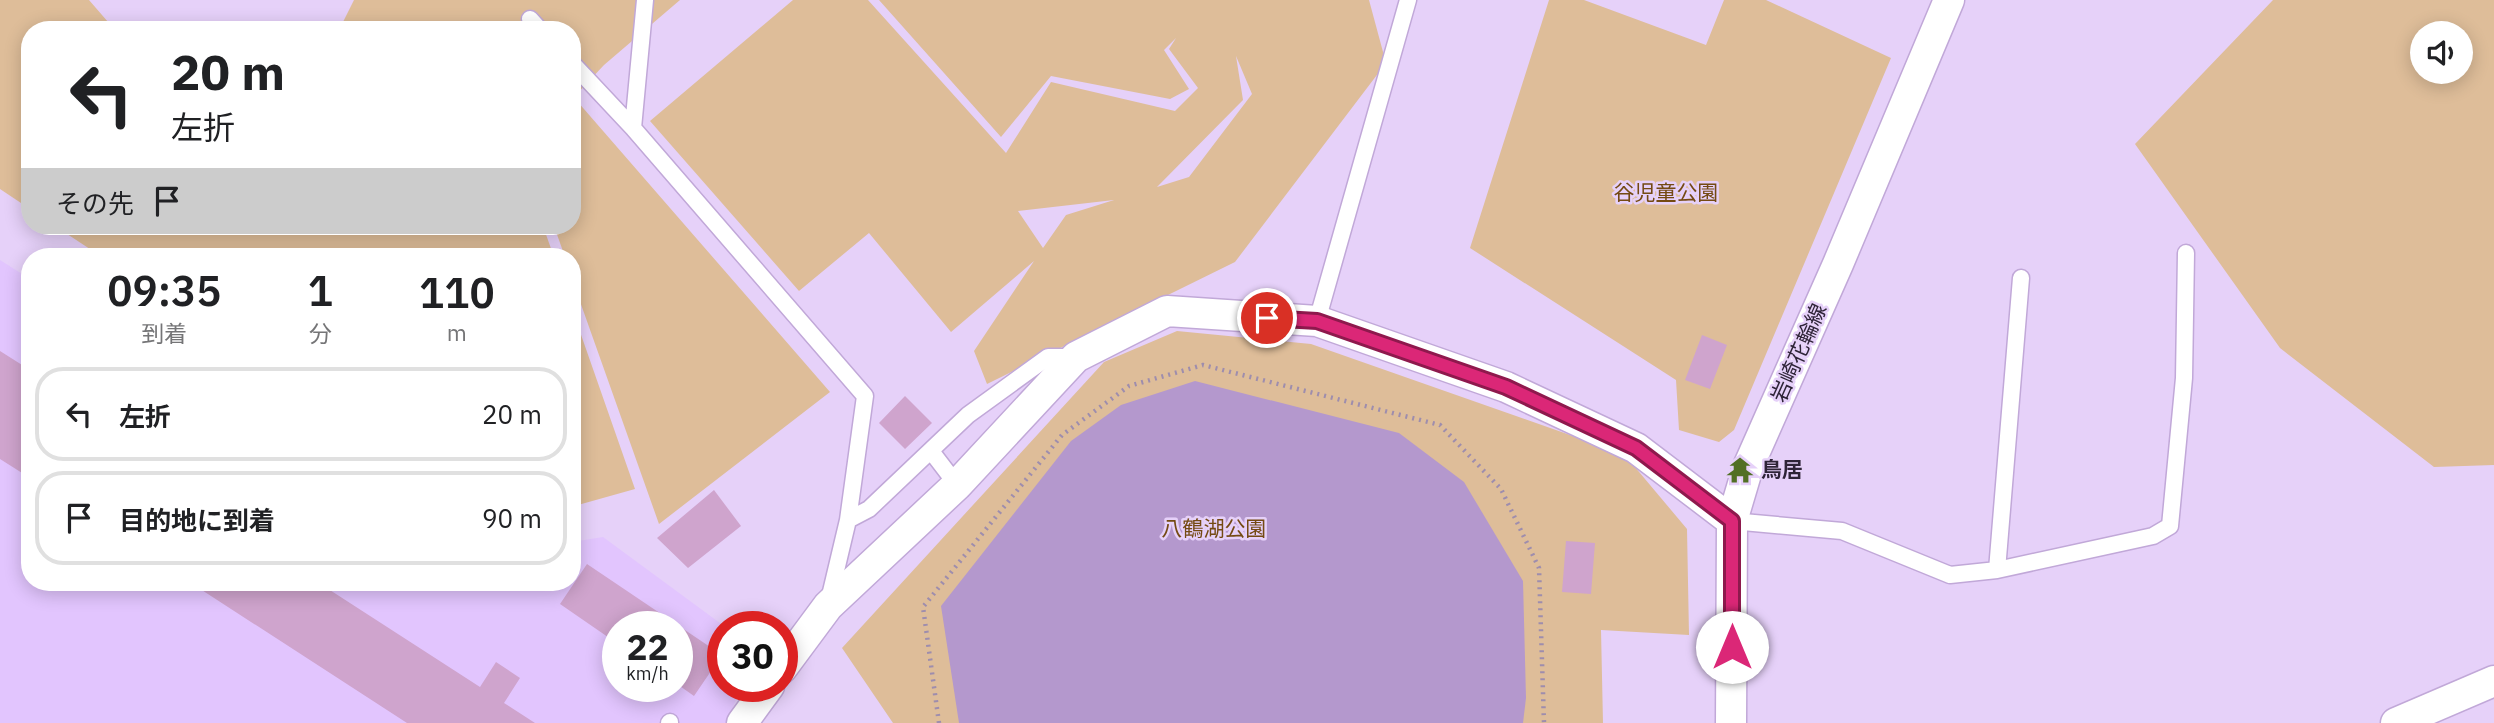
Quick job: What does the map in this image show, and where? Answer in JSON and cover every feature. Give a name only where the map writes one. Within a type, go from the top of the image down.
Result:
[{"type":"street","name":"岩崎花輪線","points":[[1731,723],[1732,521],[1748,467],[1838,264],[1949,0]]},
{"type":"street","points":[[798,646],[828,606],[957,485],[1076,357],[1167,311],[1317,321],[1506,387],[1636,448],[1732,521]]},
{"type":"street","points":[[2396,723],[2494,681]]},
{"type":"street","points":[[742,723],[757,702]]},
{"type":"lane","points":[[634,128],[645,0]]},
{"type":"lane","points":[[1317,321],[1408,0]]},
{"type":"lane","points":[[581,72],[634,128],[865,396],[848,520],[828,606]]},
{"type":"lane","points":[[1732,521],[1842,531],[1950,575],[1997,570],[2153,536],[2170,526],[2184,377],[2186,253]]},
{"type":"lane","points":[[1997,570],[2021,278]]},
{"type":"lane","points":[[848,520],[869,509],[968,415],[1048,357],[1076,357]]},
{"type":"lane","points":[[931,451],[957,485]]},
{"type":"path","points":[[939,723],[923,607],[1062,435],[1129,386],[1203,365],[1440,425],[1484,471],[1501,489],[1539,568],[1544,723]]},
{"type":"shaded area","points":[[0,260],[21,273],[21,591],[581,591],[581,541],[603,537],[707,613],[707,702],[735,702],[726,723],[0,723]]},
{"type":"shaded area","name":"八鶴湖公園","points":[[1195,381],[1399,433],[1464,482],[1523,581],[1526,698],[1523,723],[959,723],[941,606],[1071,441],[1121,405]]},
{"type":"green space","points":[[0,0],[89,0],[107,21],[21,21],[21,203],[0,189]]},
{"type":"green space","points":[[354,0],[680,0],[604,65],[581,89],[581,21],[344,21]]},
{"type":"green space","points":[[793,0],[868,0],[1006,153],[1051,82],[1175,111],[1198,88],[1169,49],[1176,38],[1164,50],[1189,89],[1170,99],[1051,76],[1001,137],[879,0],[1369,0],[1386,63],[1235,262],[987,384],[974,351],[1034,261],[951,332],[869,233],[799,291],[650,121]],"holes":[[[1236,56],[1252,94],[1189,177],[1157,187],[1243,100]],[[1114,200],[1066,215],[1043,248],[1018,211]]]},
{"type":"green space","name":"谷児童公園","points":[[1549,0],[1584,0],[1706,45],[1724,0],[1766,0],[1891,58],[1734,430],[1719,442],[1679,430],[1676,380],[1470,248]]},
{"type":"green space","points":[[2273,0],[2494,0],[2494,465],[2434,467],[2280,348],[2135,144]]},
{"type":"green space","points":[[581,106],[830,392],[659,524],[581,304],[581,248],[562,248],[557,235],[581,235]]},
{"type":"green space","points":[[69,235],[546,235],[551,248],[88,248]]},
{"type":"green space","name":"八鶴湖公園","points":[[1177,331],[1311,344],[1624,454],[1687,529],[1689,635],[1601,630],[1603,723],[893,723],[842,648],[1104,362]]},
{"type":"green space","points":[[581,335],[635,489],[581,504]]},
{"type":"building","points":[[1702,335],[1727,345],[1710,389],[1685,380]]},
{"type":"building","points":[[0,351],[21,364],[21,472],[0,459]]},
{"type":"building","points":[[905,396],[932,423],[905,449],[879,423]]},
{"type":"building","points":[[714,490],[741,526],[688,568],[657,538]]},
{"type":"building","points":[[1566,541],[1595,543],[1591,594],[1562,592]]},
{"type":"building","points":[[587,564],[657,611],[602,611],[602,633],[560,604],[569,591],[581,591],[581,573]]},
{"type":"building","points":[[203,591],[331,591],[480,687],[496,662],[520,678],[504,703],[535,723],[407,723]]},
{"type":"building","points":[[693,635],[707,645],[707,677],[694,696]]},
{"type":"place","name":"鳥居","points":[[1740,470]]},
{"type":"route","points":[[1267,318],[1317,321],[1506,387],[1636,448],[1732,521],[1732,647]]}]
